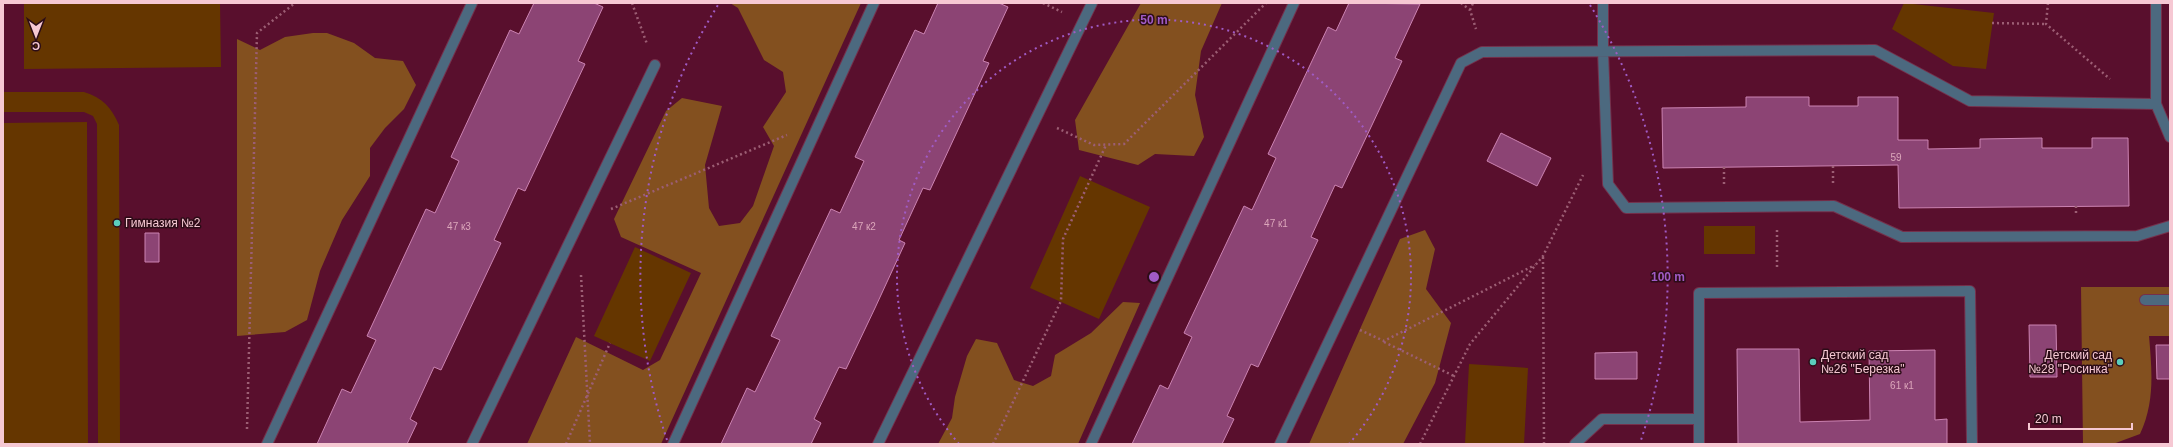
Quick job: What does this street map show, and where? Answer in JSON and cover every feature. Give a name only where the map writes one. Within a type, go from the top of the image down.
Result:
[{"type":"lane","points":[[266,444],[472,3]]},
{"type":"lane","points":[[673,444],[874,3]]},
{"type":"lane","points":[[878,444],[1092,3]]},
{"type":"lane","points":[[1091,444],[1294,3]]},
{"type":"lane","points":[[1603,3],[1602,52],[1608,184],[1626,208],[1834,206],[1902,237],[2137,236],[2170,226]]},
{"type":"lane","points":[[2156,3],[2156,104],[2170,137]]},
{"type":"lane","points":[[1280,444],[1461,64],[1482,52],[1875,50],[1970,101],[2156,104]]},
{"type":"lane","points":[[472,444],[655,65]]},
{"type":"lane","points":[[1699,444],[1699,293],[1970,291],[1972,444]]},
{"type":"lane","points":[[2146,300],[2170,300]]},
{"type":"lane","points":[[1575,444],[1602,419],[1699,419]]},
{"type":"path","points":[[247,436],[256,33],[295,3]]},
{"type":"path","points":[[632,3],[655,65]]},
{"type":"path","points":[[1036,118],[1094,145],[1124,144],[1267,3]]},
{"type":"path","points":[[1461,3],[1470,10]]},
{"type":"path","points":[[1472,3],[1470,10],[1482,52]]},
{"type":"path","points":[[2046,24],[2048,3]]},
{"type":"path","points":[[1992,24],[2046,24],[2139,104]]},
{"type":"path","points":[[579,223],[820,122]]},
{"type":"path","points":[[993,444],[1061,301],[1063,239],[1106,145]]},
{"type":"path","points":[[1420,444],[1470,344],[1543,256],[1584,173]]},
{"type":"path","points":[[1777,207],[1777,262]]},
{"type":"path","points":[[1543,256],[1544,444]]},
{"type":"path","points":[[1384,342],[1537,264]]},
{"type":"path","points":[[581,270],[590,444]]},
{"type":"path","points":[[1339,320],[1454,376]]},
{"type":"path","points":[[566,444],[610,343]]},
{"type":"shaded area","points":[[24,3],[220,3],[221,67],[24,69]]},
{"type":"shaded area","points":[[730,3],[861,3],[661,444],[527,444],[576,337],[643,370],[660,360],[701,273],[621,237],[614,219],[666,111],[682,98],[722,106],[705,165],[709,208],[719,226],[740,223],[753,206],[774,146],[763,127],[786,92],[783,72],[764,60],[738,8]]},
{"type":"shaded area","points":[[1141,3],[1222,3],[1201,51],[1195,95],[1204,137],[1194,156],[1155,154],[1138,165],[1079,150],[1075,120]]},
{"type":"shaded area","points":[[1904,3],[1994,13],[1986,69],[1953,66],[1892,29]]},
{"type":"shaded area","points":[[313,33],[327,33],[354,43],[375,58],[403,61],[416,85],[404,109],[385,128],[370,148],[370,176],[342,220],[320,271],[307,320],[285,332],[237,336],[237,39],[260,50],[285,37]]},
{"type":"shaded area","points":[[3,92],[84,92],[96,97],[106,104],[110,108],[119,125],[120,444],[98,444],[97,124],[93,116],[84,112],[3,112]]},
{"type":"shaded area","points":[[87,122],[88,444],[3,444],[3,123]]},
{"type":"shaded area","points":[[1080,176],[1150,207],[1099,319],[1030,288]]},
{"type":"shaded area","points":[[1704,226],[1755,226],[1755,254],[1704,254]]},
{"type":"shaded area","points":[[1425,230],[1435,249],[1426,289],[1451,323],[1435,383],[1403,444],[1309,444],[1400,239]]},
{"type":"shaded area","points":[[635,247],[691,273],[650,361],[594,336]]},
{"type":"shaded area","name":"Детский сад №28 \"Росинка\"","points":[[2081,287],[2170,287],[2170,336],[2149,336],[2151,386],[2145,422],[2140,434],[2113,444],[2083,444]]},
{"type":"shaded area","points":[[1123,302],[1140,303],[1078,444],[938,444],[952,418],[955,397],[967,356],[976,339],[997,343],[1014,380],[1033,386],[1051,376],[1055,355],[1091,333]]},
{"type":"shaded area","points":[[1469,364],[1528,368],[1524,444],[1465,444]]},
{"type":"building","points":[[534,3],[594,3],[603,7],[578,61],[585,64],[525,191],[518,188],[494,240],[501,243],[441,370],[434,367],[410,419],[417,423],[407,444],[317,444],[342,389],[351,393],[376,340],[367,336],[426,209],[435,213],[459,161],[451,157],[510,30],[519,34]]},
{"type":"building","points":[[938,3],[999,3],[1008,7],[983,61],[989,63],[930,190],[923,188],[899,240],[905,243],[875,308],[846,369],[839,367],[814,419],[821,423],[811,444],[721,444],[747,388],[755,392],[780,340],[771,336],[831,209],[840,213],[864,161],[855,157],[915,30],[924,34]]},
{"type":"building","points":[[1349,3],[1420,4],[1395,58],[1402,61],[1342,188],[1335,185],[1311,237],[1318,240],[1258,367],[1251,364],[1227,416],[1234,419],[1222,444],[1132,444],[1160,385],[1168,389],[1192,337],[1184,333],[1244,206],[1252,210],[1276,158],[1268,154],[1328,27],[1336,31]]},
{"type":"building","points":[[1746,97],[1809,97],[1809,106],[1858,106],[1858,97],[1898,97],[1898,140],[1928,140],[1928,149],[1980,148],[1980,139],[2042,138],[2042,148],[2092,148],[2092,138],[2128,138],[2129,206],[1899,208],[1898,165],[1663,168],[1662,108],[1746,107]]},
{"type":"building","points":[[1501,133],[1551,158],[1537,186],[1487,161]]},
{"type":"building","points":[[145,233],[159,233],[159,262],[145,262]]},
{"type":"building","points":[[2029,325],[2056,325],[2057,377],[2030,377]]},
{"type":"building","points":[[2156,345],[2170,345],[2170,379],[2157,379]]},
{"type":"building","points":[[1737,349],[1799,349],[1800,422],[1870,420],[1869,351],[1935,350],[1935,420],[1947,419],[1947,444],[1738,444]]},
{"type":"building","points":[[1637,352],[1637,379],[1595,379],[1595,353]]},
{"type":"place","name":"Гимназия №2","points":[[117,223]]},
{"type":"place","name":"Детский сад №26 \"Березка\"","points":[[1813,362]]},
{"type":"place","name":"Детский сад №28 \"Росинка\"","points":[[2120,362]]}]
